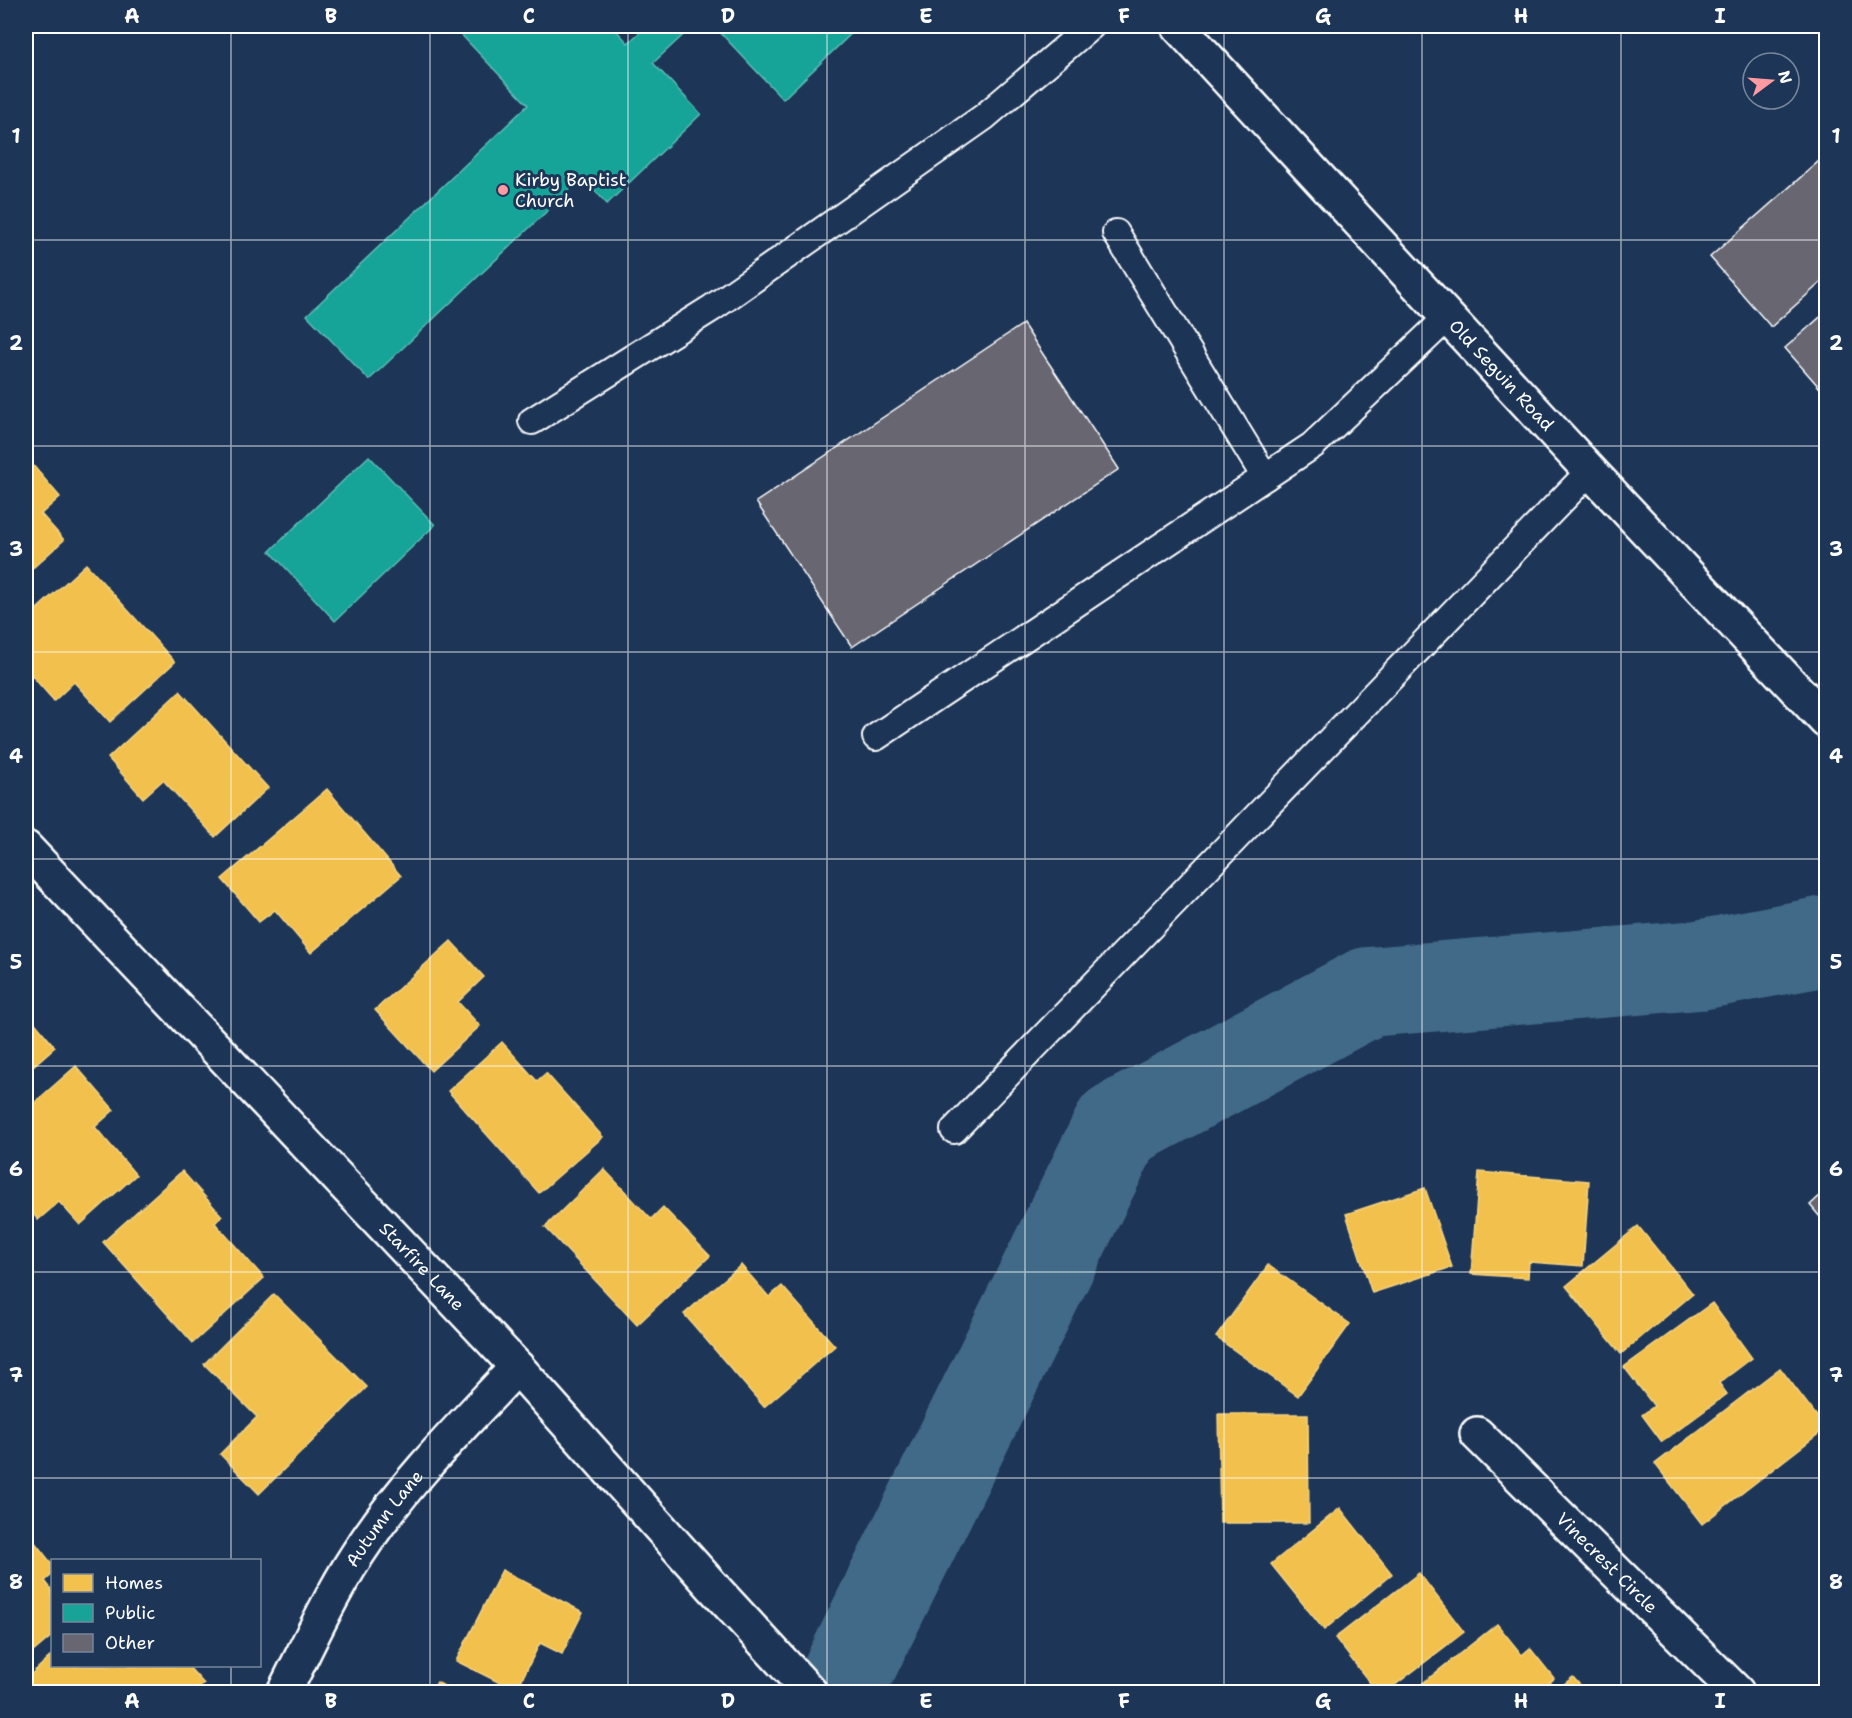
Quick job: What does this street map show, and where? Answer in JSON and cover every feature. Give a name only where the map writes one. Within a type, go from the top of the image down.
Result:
[{"type":"street","name":"Old Seguin Road","points":[[1178,26],[1590,471],[1827,721]]},
{"type":"street","name":"Starfire Lane","points":[[26,848],[517,1367],[810,1692]]},
{"type":"street","name":"Autumn Lane","points":[[284,1692],[328,1604],[366,1540],[412,1481],[517,1367]]},
{"type":"street","name":"Vinecrest Circle","points":[[1478,1434],[1737,1692]]},
{"type":"lane","points":[[532,421],[712,308],[984,117],[1091,26]]},
{"type":"lane","points":[[1116,232],[1265,477]]},
{"type":"lane","points":[[876,737],[1313,445],[1448,317]]},
{"type":"lane","points":[[954,1130],[1590,471]]},
{"type":"building: Homes","points":[[31,463],[60,497],[41,514],[64,540],[26,574],[26,468]]},
{"type":"building: Homes","points":[[86,564],[175,662],[110,722],[74,682],[54,701],[26,669],[26,619]]},
{"type":"building: Homes","points":[[180,691],[268,788],[215,837],[163,780],[143,798],[108,758]]},
{"type":"building: Homes","points":[[327,789],[401,876],[311,953],[275,910],[259,922],[222,879]]},
{"type":"building: Homes","points":[[451,941],[484,977],[458,1002],[480,1026],[431,1071],[375,1010]]},
{"type":"building: Homes","points":[[26,1012],[55,1047],[26,1072]]},
{"type":"building: Homes","points":[[502,1042],[537,1081],[546,1073],[603,1137],[539,1193],[448,1091]]},
{"type":"building: Homes","points":[[76,1066],[114,1110],[95,1127],[136,1175],[80,1225],[59,1202],[38,1220],[26,1205],[26,1110]]},
{"type":"building: Homes","points":[[604,1169],[651,1219],[663,1207],[710,1256],[637,1325],[545,1227]]},
{"type":"building: Homes","points":[[182,1171],[222,1216],[215,1223],[264,1278],[193,1343],[103,1242]]},
{"type":"building: Homes","points":[[1479,1172],[1589,1181],[1583,1266],[1529,1262],[1528,1278],[1471,1274]]},
{"type":"building: Homes","points":[[1425,1188],[1452,1267],[1372,1293],[1346,1214]]},
{"type":"building: Homes","points":[[1638,1226],[1693,1294],[1621,1354],[1566,1286]]},
{"type":"building: Homes","points":[[741,1265],[769,1297],[782,1286],[835,1346],[764,1407],[684,1314]]},
{"type":"building: Homes","points":[[1268,1265],[1350,1324],[1298,1396],[1216,1337]]},
{"type":"building: Homes","points":[[274,1294],[367,1387],[259,1494],[220,1454],[257,1417],[204,1364]]},
{"type":"building: Homes","points":[[1712,1303],[1752,1358],[1719,1383],[1727,1394],[1662,1442],[1642,1415],[1654,1406],[1624,1367]]},
{"type":"building: Homes","points":[[1780,1368],[1826,1428],[1702,1524],[1655,1464]]},
{"type":"building: Homes","points":[[1218,1414],[1308,1414],[1309,1523],[1220,1523]]},
{"type":"building: Homes","points":[[1340,1508],[1392,1574],[1324,1630],[1271,1564]]},
{"type":"building: Homes","points":[[26,1531],[51,1563],[51,1576],[45,1581],[51,1589],[51,1637],[26,1658]]},
{"type":"building: Homes","points":[[502,1570],[583,1612],[562,1654],[540,1643],[516,1691],[456,1661]]},
{"type":"building: Homes","points":[[1419,1573],[1464,1632],[1386,1692],[1377,1692],[1335,1638]]},
{"type":"building: Homes","points":[[1497,1624],[1522,1655],[1530,1648],[1554,1678],[1536,1692],[1416,1692],[1414,1690]]},
{"type":"building: Homes","points":[[51,1656],[51,1667],[189,1667],[204,1684],[194,1692],[26,1692],[26,1679]]},
{"type":"building: Homes","points":[[1573,1677],[1586,1692],[1554,1692]]},
{"type":"building: Homes","points":[[437,1682],[454,1692],[431,1692]]},
{"type":"building: Public","name":"Kirby Baptist Church","points":[[453,26],[612,26],[628,43],[647,26],[693,26],[653,63],[701,114],[607,204],[583,177],[369,380],[307,315],[528,105]]},
{"type":"building: Public","points":[[714,26],[854,26],[857,28],[783,99]]},
{"type":"building: Public","points":[[369,456],[435,525],[335,621],[270,551]]},
{"type":"building: Other","points":[[1826,155],[1826,278],[1771,327],[1710,257]]},
{"type":"building: Other","points":[[1826,312],[1826,395],[1785,348]]},
{"type":"building: Other","points":[[1023,324],[1119,469],[852,647],[756,502]]},
{"type":"building: Other","points":[[1826,1190],[1826,1224],[1810,1205]]},
{"type":"waterway","points":[[838,1692],[1118,1126],[1368,992],[1699,965],[1826,941]]},
{"type":"place","name":"Kirby Baptist Church","points":[[503,190]]}]
